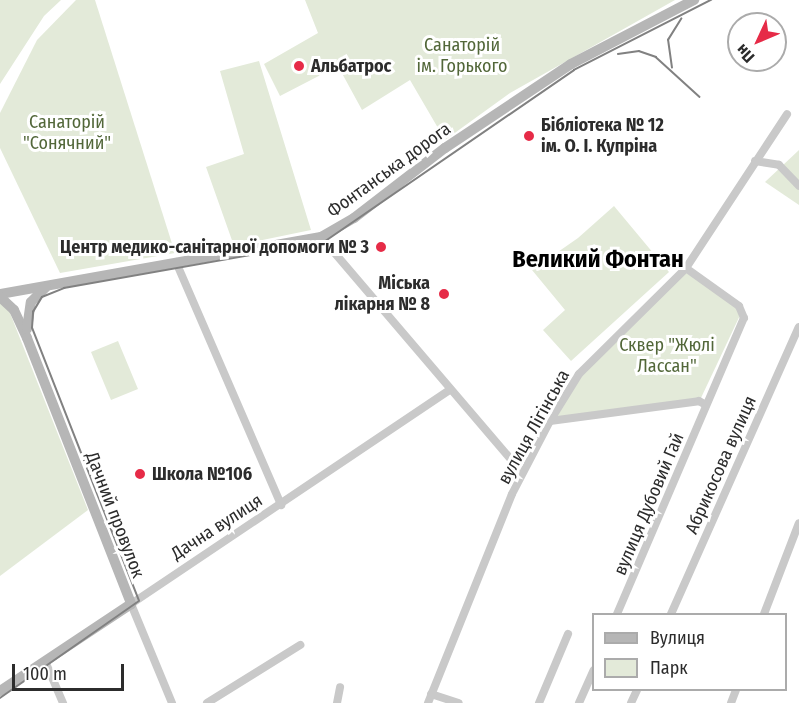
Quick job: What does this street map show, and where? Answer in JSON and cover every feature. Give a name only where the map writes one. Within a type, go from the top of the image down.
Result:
[{"type":"street","name":"Фонтанська дорога","points":[[0,295],[321,237],[354,218],[445,148],[571,64],[694,0]]},
{"type":"street","name":"вулиця Лігінська","points":[[428,703],[522,472],[550,421],[579,374],[686,268],[787,114]]},
{"type":"street","points":[[755,161],[779,165],[799,186]]},
{"type":"street","points":[[321,237],[522,472]]},
{"type":"street","points":[[176,262],[281,505]]},
{"type":"street","name":"вулиця Дубовий Гай","points":[[618,613],[744,315],[739,306],[686,268]]},
{"type":"street","name":"Дачний провулок","points":[[27,339],[26,318],[30,302],[52,285]]},
{"type":"street","name":"Дачний провулок","points":[[0,295],[14,310],[27,339],[172,703]]},
{"type":"street","name":"Абрикосова вулиця","points":[[672,613],[799,327]]},
{"type":"street","name":"Дачна вулиця","points":[[0,691],[450,390]]},
{"type":"street","points":[[550,421],[699,401],[706,405]]},
{"type":"street","points":[[765,613],[799,523]]},
{"type":"street","points":[[539,703],[568,634]]},
{"type":"street","points":[[207,703],[300,645]]},
{"type":"street","points":[[45,661],[63,703]]},
{"type":"street","points":[[579,703],[592,674]]},
{"type":"street","points":[[337,703],[340,687]]},
{"type":"street","points":[[431,694],[459,703]]},
{"type":"green space","points":[[0,0],[61,0],[44,16],[0,84]]},
{"type":"green space","name":"Санаторій \"Сонячний\"","points":[[76,0],[95,0],[175,253],[60,273],[0,148],[0,113],[37,40]]},
{"type":"green space","name":"Cанаторій ім. Горького","points":[[305,0],[675,0],[510,93],[445,140],[410,80],[362,110],[338,66],[280,96],[264,64],[318,33]]},
{"type":"green space","points":[[259,61],[311,230],[234,246],[206,167],[244,154],[220,71]]},
{"type":"green space","points":[[799,150],[799,205],[765,182]]},
{"type":"green space","points":[[614,206],[669,272],[571,361],[543,330],[565,310],[532,270],[578,238]]},
{"type":"green space","name":"Сквер \"Жюлі Лассан\"","points":[[685,272],[743,309],[700,400],[551,422],[580,375]]},
{"type":"green space","points":[[0,300],[8,308],[88,510],[0,576]]},
{"type":"green space","points":[[118,341],[138,389],[111,400],[91,352]]},
{"type":"tram line","points":[[0,698],[139,601],[32,328],[33,312],[42,297],[64,288],[324,242],[574,70],[711,0]]},
{"type":"tram line","points":[[672,68],[668,40],[681,19]]},
{"type":"tram line","points":[[618,54],[639,51],[656,57],[700,97]]},
{"type":"place","name":"Альбатрос","points":[[299,66]]},
{"type":"place","name":"Бібліотека № 12 ім. О. І. Купріна","points":[[529,136]]},
{"type":"place","name":"Центр медико-санітарної допомоги № 3","points":[[381,247]]},
{"type":"place","name":"Міська лікарня № 8","points":[[444,294]]},
{"type":"place","name":"Школа №106","points":[[140,474]]},
{"type":"district","name":"Великий Фонтан","points":[[598,260]]}]
